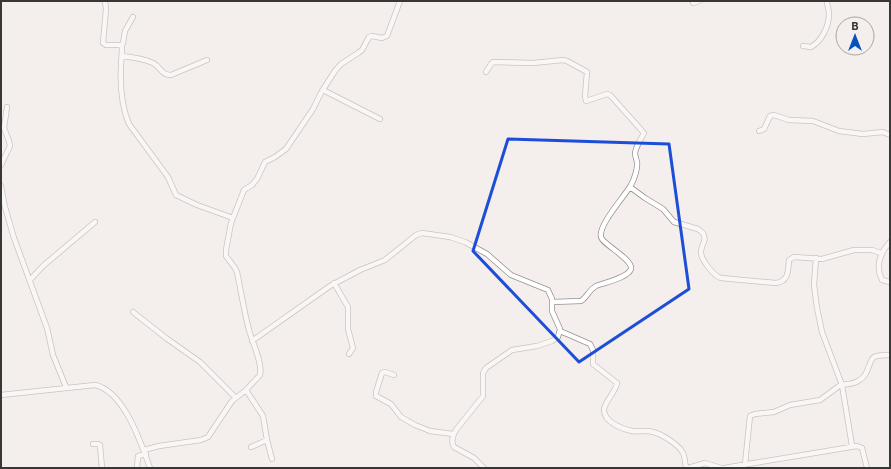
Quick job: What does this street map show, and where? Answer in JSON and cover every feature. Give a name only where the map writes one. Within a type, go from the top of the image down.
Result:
[{"type":"street","points":[[105,1],[106,10],[104,43],[106,45],[121,46]]},
{"type":"street","points":[[137,468],[138,456],[145,452],[159,446],[202,440],[208,437],[230,404],[246,390],[261,372],[252,340],[237,272],[225,253],[232,218],[244,190],[252,185],[257,179],[265,162],[275,158],[288,145],[313,108],[335,71],[341,64],[362,50],[366,39],[372,36],[382,38],[387,36],[400,1]]},
{"type":"street","points":[[693,4],[699,1]]},
{"type":"street","points":[[803,46],[811,47],[822,37],[827,25],[829,14],[827,1]]},
{"type":"street","points":[[133,17],[125,31],[121,46],[122,84],[127,118],[135,132],[168,177],[175,194],[197,205],[232,218]]},
{"type":"street","points":[[122,56],[140,58],[153,63],[163,74],[167,75],[171,75],[207,60]]},
{"type":"street","points":[[486,72],[493,62],[533,63],[559,60],[567,61],[586,71],[586,101],[607,94],[610,95],[643,132],[636,149],[635,154],[637,164],[630,187],[611,214],[601,234],[601,239],[617,251],[630,265],[631,268],[629,272],[594,287],[581,301],[552,302]]},
{"type":"street","points":[[323,90],[380,119]]},
{"type":"street","points":[[1,165],[10,146],[10,141],[4,128],[8,107]]},
{"type":"street","points":[[759,131],[764,129],[770,116],[774,115],[789,120],[817,122],[836,131],[863,134],[883,132],[890,135]]},
{"type":"street","points":[[1,186],[5,207],[14,238],[47,328],[53,355],[66,388]]},
{"type":"street","points":[[630,187],[663,209],[674,222],[698,229],[703,233],[705,239],[701,253],[711,271],[718,277],[776,283],[782,282],[786,278],[788,274],[789,260],[792,258],[830,257],[839,253],[854,250],[872,250],[881,253]]},
{"type":"street","points":[[30,280],[43,266],[95,222]]},
{"type":"street","points":[[252,340],[334,283],[385,260],[416,235],[422,233],[432,233],[450,237],[465,242],[487,254],[511,275],[548,290],[552,302],[552,311],[560,331],[555,340],[537,346],[514,349],[501,356],[486,368],[483,373],[483,396],[463,419],[454,434],[452,444],[454,447],[474,458],[484,468]]},
{"type":"street","points":[[890,242],[881,253],[878,266],[881,278],[885,282],[890,282]]},
{"type":"street","points":[[816,258],[814,285],[817,308],[822,332],[842,384],[852,446]]},
{"type":"street","points":[[334,283],[348,307],[348,329],[353,348],[349,354]]},
{"type":"street","points":[[133,312],[172,343],[200,362],[236,398]]},
{"type":"street","points":[[560,331],[590,344],[593,350],[593,364],[617,383],[604,406],[604,412],[608,419],[622,428],[631,431],[653,432],[670,440],[683,452],[687,468],[705,463],[720,468]]},
{"type":"street","points":[[744,464],[750,416],[774,412],[790,405],[820,400],[842,384],[858,382],[867,373],[873,358],[890,355]]},
{"type":"street","points":[[394,376],[386,372],[382,373],[376,396],[391,404],[401,417],[415,425],[430,431],[454,434]]},
{"type":"street","points":[[1,396],[95,385],[99,386],[110,394],[124,408],[145,452],[150,468]]},
{"type":"street","points":[[246,390],[262,416],[272,458]]},
{"type":"street","points":[[251,447],[267,440]]},
{"type":"street","points":[[93,444],[98,444],[100,446],[102,468]]},
{"type":"street","points":[[724,468],[857,446],[862,448],[867,468]]},
{"type":"highlighted area","points":[[508,139],[669,144],[689,289],[579,362],[473,251]]}]
